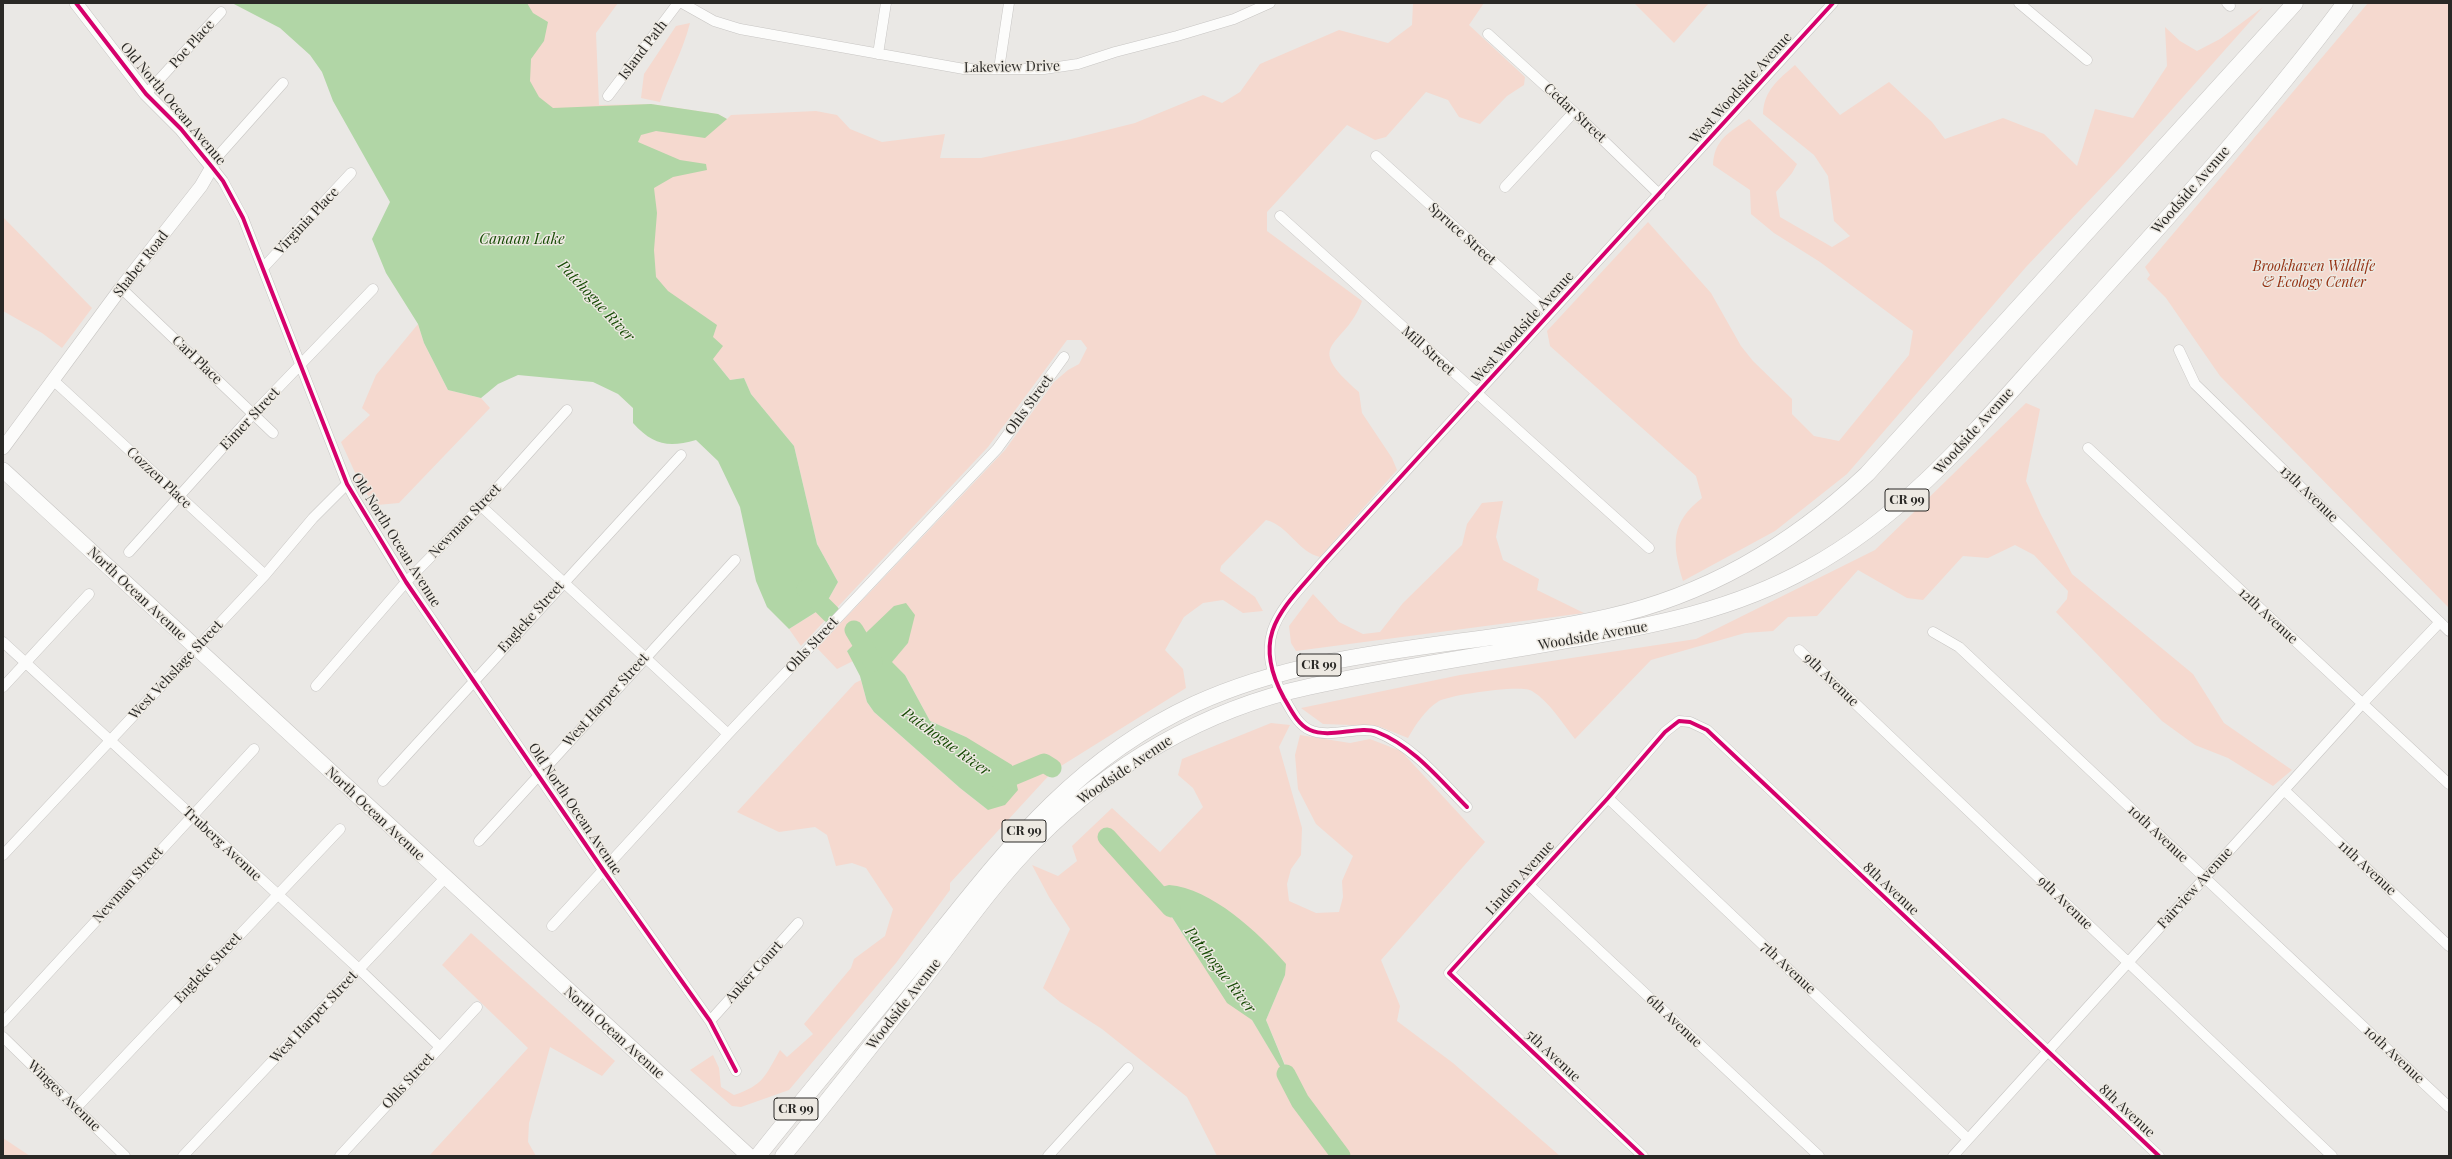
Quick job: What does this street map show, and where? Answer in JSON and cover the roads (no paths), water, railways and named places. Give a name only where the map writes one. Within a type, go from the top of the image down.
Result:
[{"type":"main road","name":"Woodside Avenue","points":[[783,1156],[995,886],[1033,843],[1064,813],[1107,779],[1171,738],[1222,714],[1278,684],[1363,656],[1609,617],[1682,594],[1735,570],[1780,544],[1840,499],[1867,474],[2295,3]]},
{"type":"main road","name":"Woodside Avenue","points":[[758,1156],[1003,855],[1056,798],[1099,762],[1163,720],[1214,696],[1278,684],[1664,623],[1722,606],[1772,587],[1838,551],[1901,506],[1934,475],[2199,182],[2278,89],[2344,3]]},
{"type":"main road","name":"North Ocean Avenue","points":[[3,470],[749,1156]]},
{"type":"street","name":"Old North Ocean Avenue","points":[[76,3],[146,94],[181,129],[223,181],[243,218],[264,268],[300,366],[347,484],[406,582],[539,774],[603,870],[710,1021],[736,1071]]},
{"type":"street","name":"Island Path","points":[[608,96],[678,3]]},
{"type":"street","name":"Lakeview Drive","points":[[682,3],[714,21],[740,29],[964,69],[1044,69],[1078,64],[1234,19],[1270,3]]},
{"type":"street","points":[[878,54],[886,3]]},
{"type":"street","points":[[999,69],[1010,3]]},
{"type":"street","name":"West Woodside Avenue","points":[[1467,807],[1409,750],[1375,731],[1328,733],[1311,730],[1299,721],[1278,684],[1270,655],[1271,638],[1280,611],[1322,562],[1476,395],[1549,312],[1660,195],[1833,3]]},
{"type":"street","points":[[2019,3],[2087,60]]},
{"type":"street","name":"Poe Place","points":[[146,94],[222,12]]},
{"type":"street","name":"Cedar Street","points":[[1488,34],[1574,112],[1660,195]]},
{"type":"street","name":"Shaber Road","points":[[3,448],[121,288],[201,186],[219,155],[283,83]]},
{"type":"street","points":[[1505,187],[1574,112]]},
{"type":"street","name":"Spruce Street","points":[[1376,156],[1549,312]]},
{"type":"street","name":"Virginia Place","points":[[264,268],[351,173]]},
{"type":"street","name":"Mill Street","points":[[1280,216],[1476,395],[1649,548]]},
{"type":"street","name":"Carl Place","points":[[121,288],[273,433]]},
{"type":"street","name":"Eimer Street","points":[[129,552],[253,414],[373,289]]},
{"type":"street","name":"13th Avenue","points":[[2179,350],[2195,384],[2449,631]]},
{"type":"street","name":"Ohls Street","points":[[552,926],[728,734],[998,449],[1064,357]]},
{"type":"street","name":"Cozzen Place","points":[[53,380],[265,575]]},
{"type":"street","name":"Newman Street","points":[[316,686],[406,582],[482,506],[567,410]]},
{"type":"street","name":"12th Avenue","points":[[2088,448],[2449,784]]},
{"type":"street","name":"Engleke Street","points":[[383,781],[562,582],[681,455]]},
{"type":"street","name":"West Vehslage Street","points":[[3,855],[197,649],[265,575],[313,518],[347,484]]},
{"type":"street","points":[[482,506],[562,582],[728,734]]},
{"type":"street","name":"West Harper Street","points":[[479,841],[645,657],[735,560]]},
{"type":"street","points":[[3,687],[89,594]]},
{"type":"street","name":"Fairview Avenue","points":[[1953,1156],[2362,704],[2440,622]]},
{"type":"street","name":"10th Avenue","points":[[1933,632],[1959,647],[2449,1107]]},
{"type":"street","name":"Truberg Avenue","points":[[3,642],[276,895],[359,969],[440,1047]]},
{"type":"street","name":"9th Avenue","points":[[1799,650],[2332,1156]]},
{"type":"street","name":"8th Avenue","points":[[1608,798],[1665,732],[1679,721],[1690,722],[1707,730],[2159,1156]]},
{"type":"street","name":"Newman Street","points":[[3,1022],[254,749]]},
{"type":"street","name":"11th Avenue","points":[[2284,790],[2449,946]]},
{"type":"street","name":"Linden Avenue","points":[[1449,973],[1608,798]]},
{"type":"street","name":"7th Avenue","points":[[1608,798],[1968,1139]]},
{"type":"street","name":"Engleke Street","points":[[76,1108],[340,829]]},
{"type":"street","name":"West Harper Street","points":[[184,1156],[445,878]]},
{"type":"street","name":"6th Avenue","points":[[1529,885],[1819,1156]]},
{"type":"street","name":"Anker Court","points":[[710,1021],[798,923]]},
{"type":"street","name":"5th Avenue","points":[[1449,973],[1643,1156]]},
{"type":"street","name":"Ohls Street","points":[[340,1156],[478,1007]]},
{"type":"street","name":"Winges Avenue","points":[[3,1037],[125,1156]]},
{"type":"street","points":[[1048,1156],[1128,1068]]},
{"type":"water","name":"Canaan Lake","points":[[232,3],[527,3],[533,13],[548,22],[544,41],[531,59],[530,81],[539,97],[553,108],[651,104],[718,114],[727,119],[705,138],[656,131],[641,135],[638,142],[680,160],[706,164],[707,170],[673,177],[654,188],[657,213],[654,250],[656,277],[668,291],[717,325],[713,337],[723,346],[713,359],[730,380],[744,378],[751,394],[794,446],[817,544],[838,582],[824,607],[789,629],[767,607],[756,581],[740,507],[718,461],[696,440],[669,444],[662,443],[647,436],[633,423],[633,408],[618,394],[593,382],[518,375],[498,384],[481,398],[448,390],[424,343],[418,324],[386,273],[372,239],[390,202],[333,101],[322,72],[310,55],[280,28]]},
{"type":"water","points":[[906,603],[915,615],[908,643],[892,662],[905,675],[930,721],[966,737],[1012,765],[1018,790],[1005,805],[988,810],[960,788],[874,712],[867,702],[860,676],[847,651],[894,606]]},
{"type":"water","points":[[1169,885],[1185,888],[1201,894],[1217,903],[1248,926],[1286,964],[1285,975],[1266,1020],[1298,1097],[1252,1020],[1227,1003],[1154,889]]},
{"type":"waterway","name":"Patchogue River","points":[[806,589],[831,614]]},
{"type":"waterway","name":"Patchogue River","points":[[854,630],[873,662]]},
{"type":"waterway","name":"Patchogue River","points":[[993,775],[1001,781],[1044,763],[1052,768]]},
{"type":"waterway","name":"Patchogue River","points":[[1107,837],[1171,908]]},
{"type":"waterway","name":"Patchogue River","points":[[1286,1074],[1300,1101],[1341,1156]]},
{"type":"park label","name":"Brookhaven Wildlife & Ecology Center","points":[[2314,276]]}]
